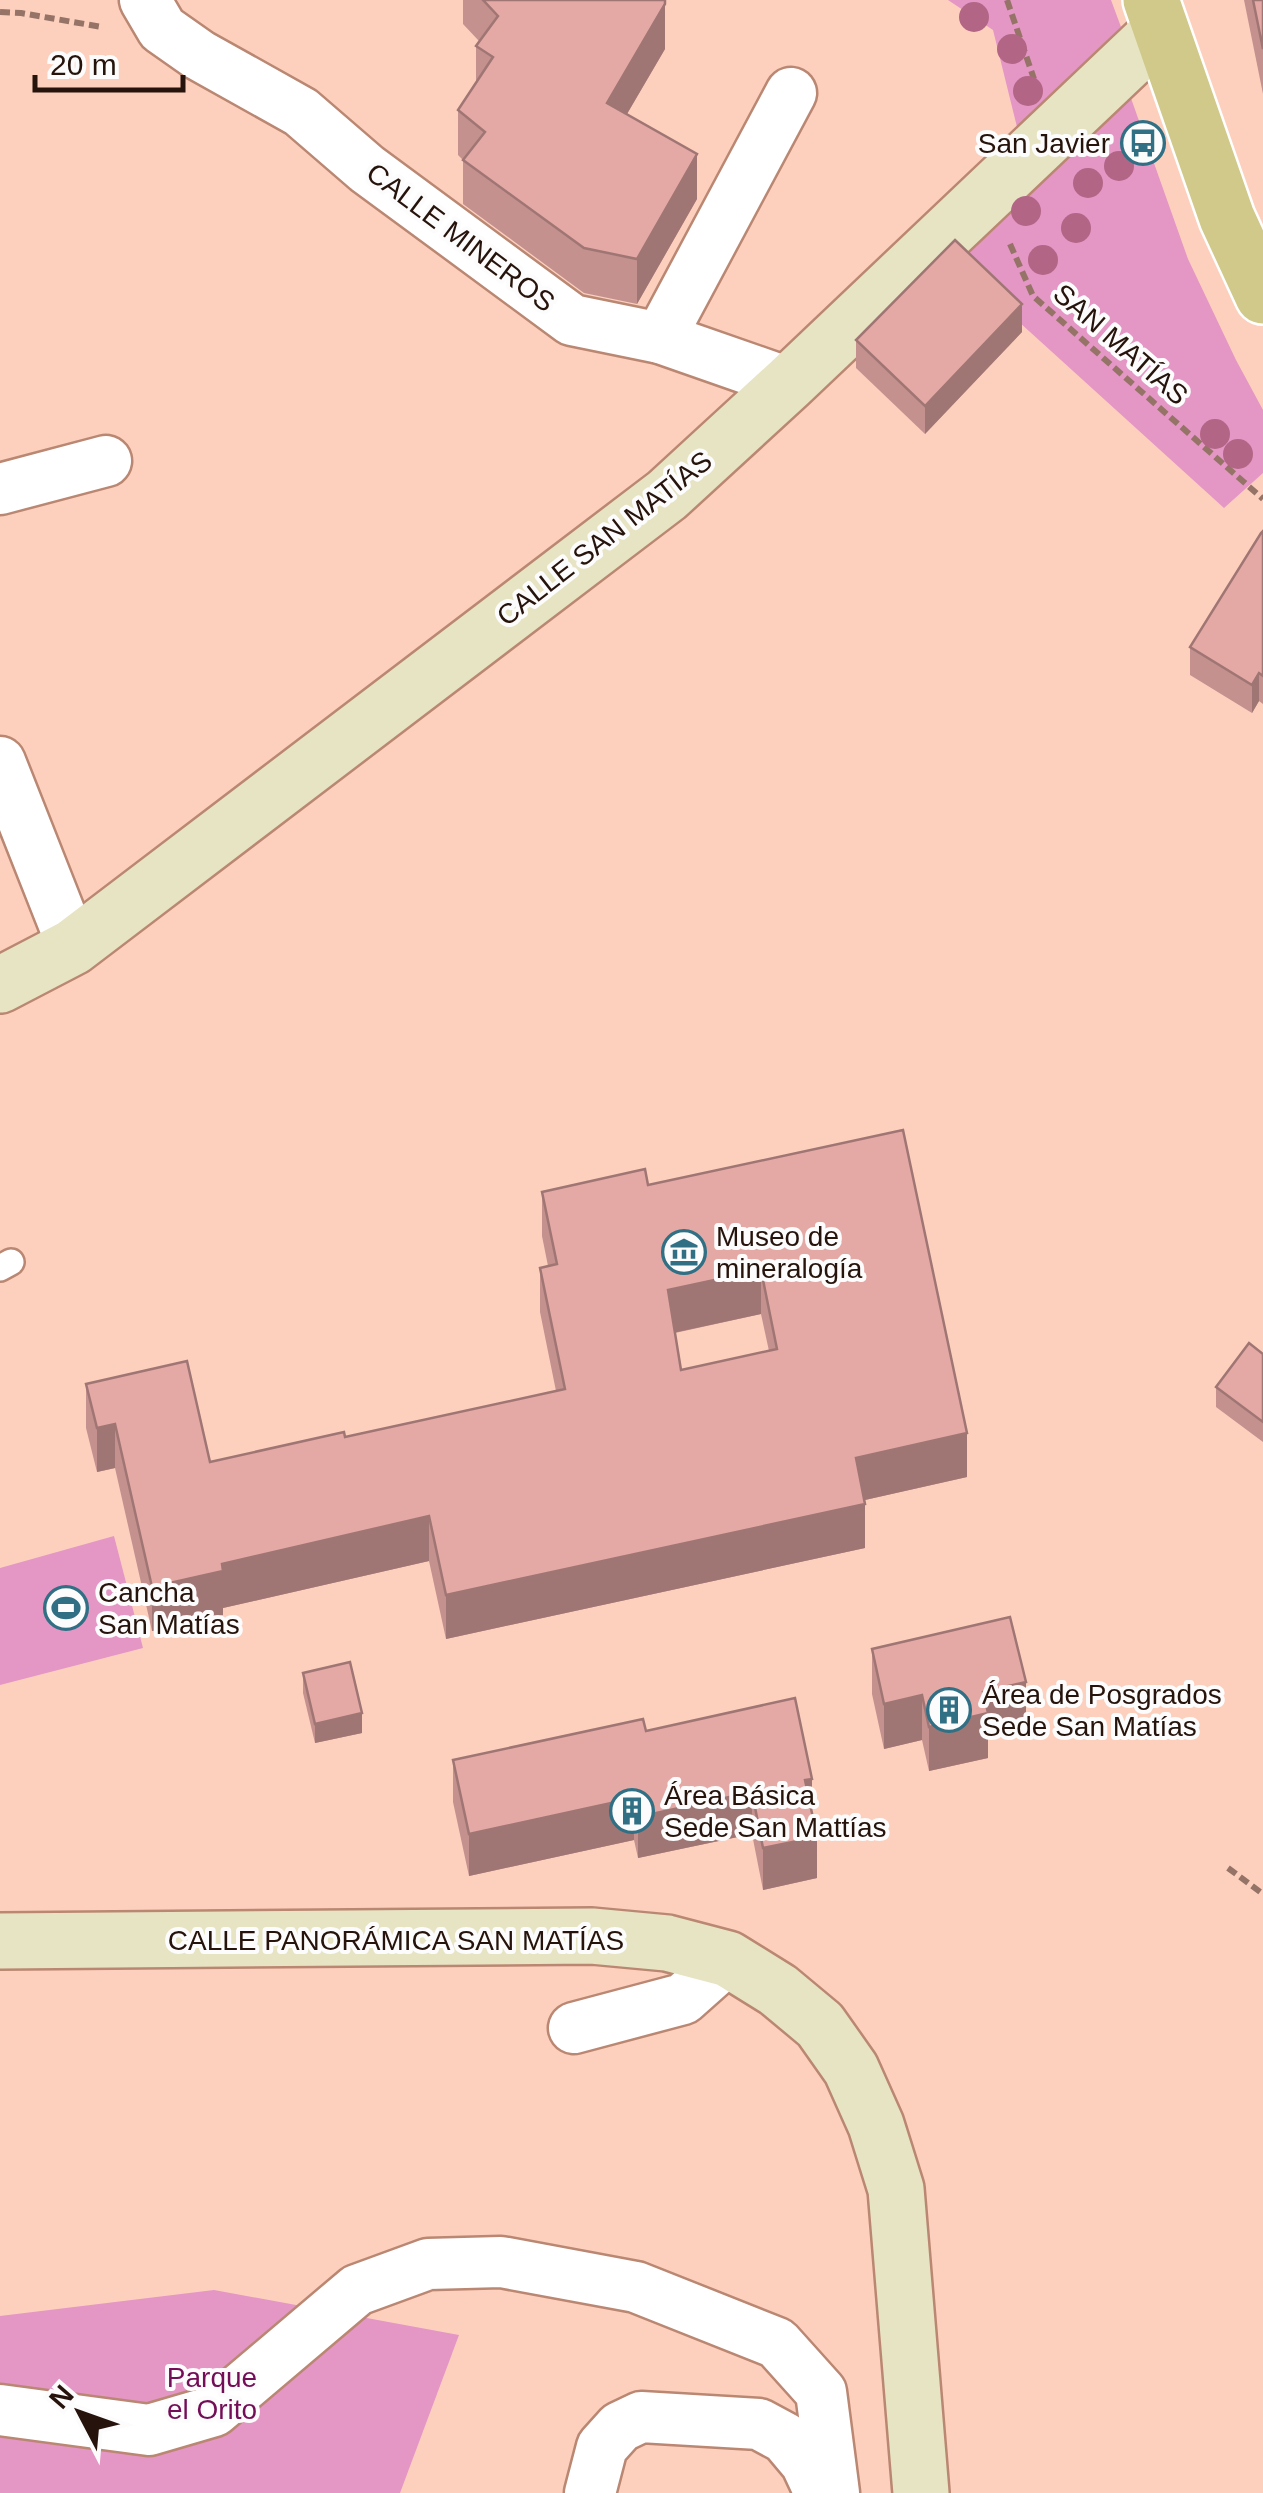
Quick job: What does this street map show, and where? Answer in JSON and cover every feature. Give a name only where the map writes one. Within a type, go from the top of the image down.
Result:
[{"type":"main road","points":[[1155,15],[1227,218],[1263,296]]},
{"type":"street","name":"CALLE MINEROS","points":[[154,14],[198,55],[301,112],[367,169],[572,320],[660,338],[789,384]]},
{"type":"street","name":"CALLE SAN MATÍAS","points":[[0,985],[73,947],[666,495],[789,384],[1052,132],[1155,15]]},
{"type":"street","points":[[660,338],[791,93]]},
{"type":"street","points":[[0,489],[106,461]]},
{"type":"street","points":[[0,762],[73,947]]},
{"type":"street","name":"CALLE PANORÁMICA SAN MATÍAS","points":[[0,1941],[592,1936],[668,1943],[728,1958],[778,1990],[820,2024],[851,2069],[876,2125],[896,2189],[921,2493]]},
{"type":"street","points":[[574,2028],[684,2000],[728,1958]]},
{"type":"street","points":[[0,2410],[149,2430],[214,2411],[357,2290],[428,2264],[501,2262],[636,2287],[777,2344],[821,2392],[834,2493]]},
{"type":"street","points":[[590,2493],[602,2447],[620,2427],[642,2417],[759,2424],[785,2438],[806,2463],[820,2493]]},
{"type":"path","points":[[1007,0],[1052,132]]},
{"type":"path","points":[[0,12],[105,28]]},
{"type":"path","name":"SAN MATÍAS","points":[[987,194],[1032,296],[1263,499]]},
{"type":"path","points":[[1228,1868],[1263,1894]]},
{"type":"green space","points":[[948,0],[1111,0],[1121,27],[1017,127],[993,30]]},
{"type":"green space","points":[[1127,87],[1188,259],[1263,410],[1263,473],[1224,508],[998,303],[960,246]]},
{"type":"green space","name":"Cancha San Matías","points":[[114,1536],[143,1648],[0,1685],[0,1568]]},
{"type":"green space","name":"Parque el Orito","points":[[214,2290],[459,2335],[400,2493],[0,2493],[0,2316]]},
{"type":"building","points":[[483,0],[665,0],[607,103],[697,154],[637,259],[584,248],[463,160],[485,132],[458,110],[493,57],[476,46],[498,16]]},
{"type":"building","points":[[1253,0],[1263,0],[1263,49]]},
{"type":"building","points":[[955,240],[1022,304],[925,406],[856,340]]},
{"type":"building","points":[[1263,531],[1263,676],[1259,673],[1252,685],[1190,647]]},
{"type":"building","points":[[903,1130],[967,1433],[856,1458],[865,1504],[446,1595],[429,1516],[222,1564],[223,1571],[152,1587],[115,1424],[97,1428],[86,1384],[187,1361],[210,1462],[565,1389],[540,1268],[557,1264],[542,1192],[645,1169],[648,1185]],"holes":[[[761,1270],[777,1349],[681,1370],[668,1290]]]},
{"type":"building","points":[[1249,1343],[1263,1354],[1263,1422],[1216,1387]]},
{"type":"building","points":[[1010,1617],[1026,1682],[983,1692],[988,1713],[929,1727],[922,1695],[884,1704],[872,1649]]},
{"type":"building","points":[[350,1662],[362,1713],[315,1724],[303,1673]]},
{"type":"building","points":[[795,1698],[812,1779],[805,1780],[817,1837],[763,1848],[752,1792],[638,1817],[634,1798],[469,1834],[453,1760],[643,1719],[646,1731]]},
{"type":"place","name":"San Javier","points":[[1143,143]]},
{"type":"place","name":"Museo de mineralogía","points":[[684,1252]]},
{"type":"place","name":"Cancha San Matías","points":[[66,1608]]},
{"type":"place","name":"Área de Posgrados Sede San Matías","points":[[949,1710]]},
{"type":"place","name":"Área Básica Sede San Mattías","points":[[632,1811]]}]
